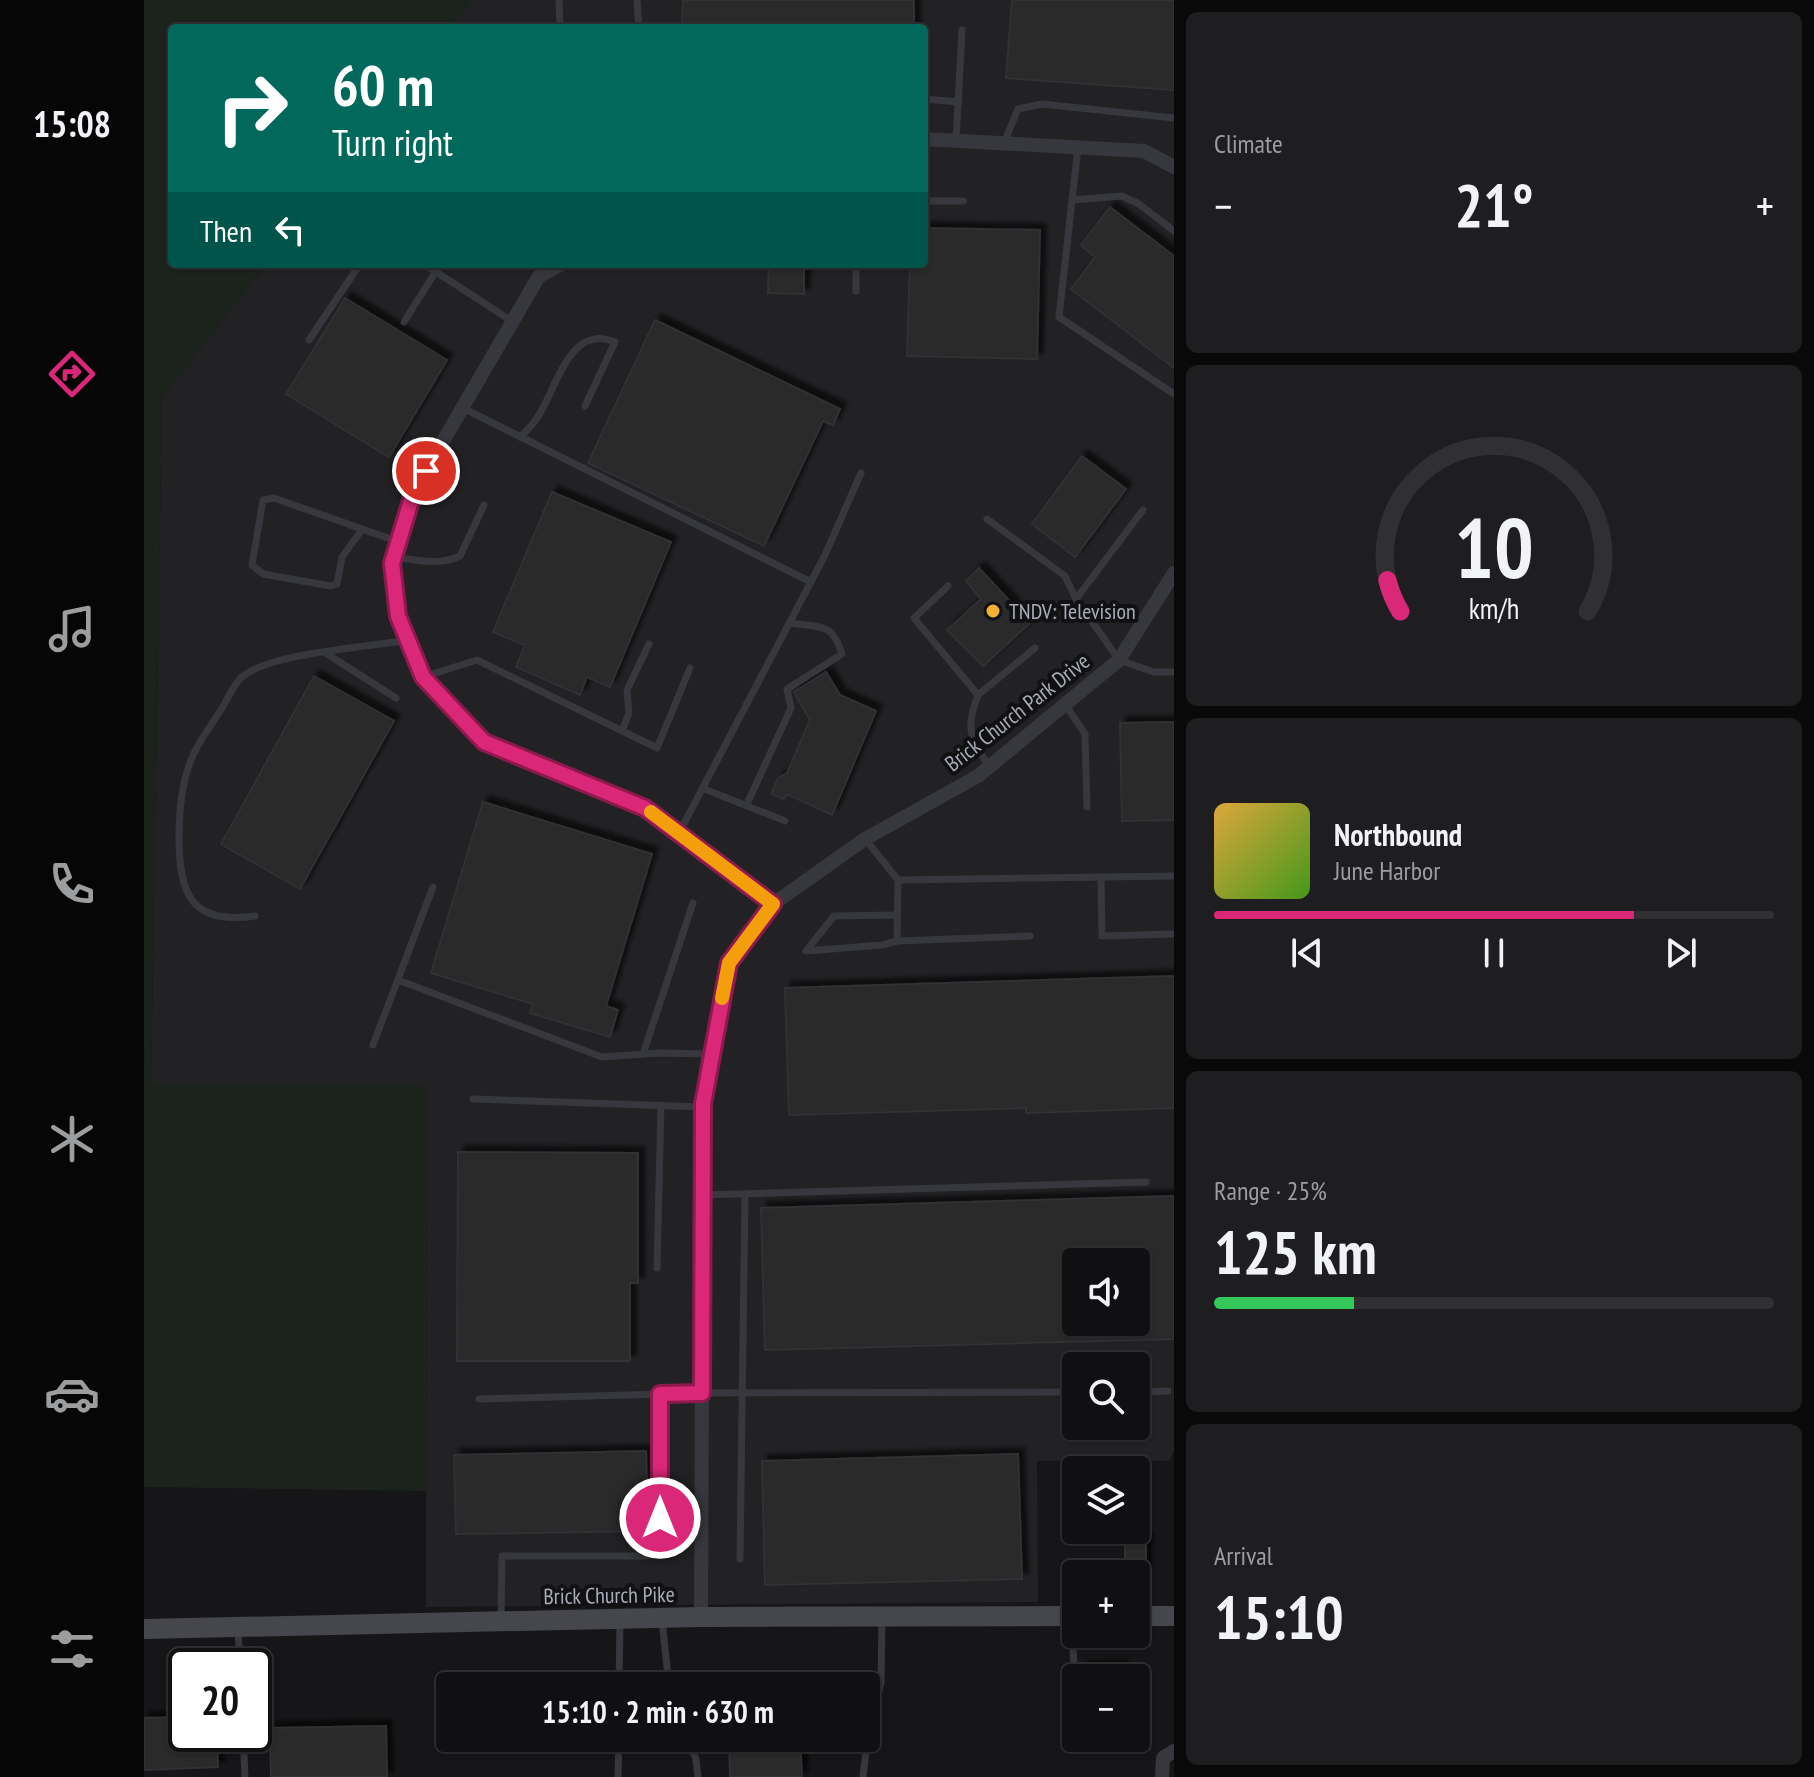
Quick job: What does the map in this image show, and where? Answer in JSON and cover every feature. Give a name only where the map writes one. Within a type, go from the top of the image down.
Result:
[{"type":"main road","name":"Brick Church Pike","points":[[144,1629],[701,1617],[1062,1616]]},
{"type":"main road","points":[[1150,1616],[1174,1616]]},
{"type":"street","points":[[928,139],[1144,151],[1174,167]]},
{"type":"street","points":[[554,268],[539,276],[414,491],[392,563],[398,616],[423,677],[484,742],[645,808],[773,904]]},
{"type":"street","name":"Brick Church Park Drive","points":[[701,1617],[703,1107],[729,963],[773,904],[865,839],[978,776],[1119,660],[1174,573]]},
{"type":"street","points":[[1162,1777],[1163,1758],[1174,1751]]},
{"type":"lane","points":[[559,0],[560,24]]},
{"type":"lane","points":[[637,0],[639,24]]},
{"type":"lane","points":[[956,141],[962,30]]},
{"type":"lane","points":[[928,99],[959,102]]},
{"type":"lane","points":[[1004,144],[1018,109],[1042,104],[1174,118]]},
{"type":"lane","points":[[1078,147],[1059,317],[1174,394]]},
{"type":"lane","points":[[1072,200],[1122,196],[1139,204],[1174,231]]},
{"type":"lane","points":[[928,201],[963,201]]},
{"type":"lane","points":[[309,340],[357,268]]},
{"type":"lane","points":[[431,268],[513,322]]},
{"type":"lane","points":[[856,268],[856,291]]},
{"type":"lane","points":[[404,322],[436,271]]},
{"type":"lane","points":[[520,437],[537,418],[569,356],[595,339],[615,342],[585,406]]},
{"type":"lane","points":[[463,408],[811,582]]},
{"type":"lane","points":[[679,833],[811,582],[861,473]]},
{"type":"lane","points":[[361,531],[342,557],[337,584],[331,586],[263,574],[252,565],[263,500],[274,498],[399,542]]},
{"type":"lane","points":[[394,557],[444,562],[460,556],[484,505]]},
{"type":"lane","points":[[1076,599],[1143,510]]},
{"type":"lane","points":[[987,519],[1065,576],[1076,599],[1119,660],[1154,672],[1174,672]]},
{"type":"lane","points":[[948,586],[914,618],[978,695]]},
{"type":"lane","points":[[746,806],[791,708],[787,689],[842,654],[836,635],[825,628],[790,623]]},
{"type":"lane","points":[[255,916],[235,919],[208,914],[191,900],[179,873],[183,783],[192,757],[240,678],[261,665],[408,640]]},
{"type":"lane","points":[[622,731],[629,713],[627,690],[649,644]]},
{"type":"lane","points":[[989,767],[970,733],[969,722],[978,695],[1035,648]]},
{"type":"lane","points":[[324,652],[396,698]]},
{"type":"lane","points":[[423,677],[477,660],[657,748],[690,668]]},
{"type":"lane","points":[[1065,704],[1085,734],[1087,807]]},
{"type":"lane","points":[[702,788],[785,821]]},
{"type":"lane","points":[[865,839],[898,880],[897,941]]},
{"type":"lane","points":[[898,880],[1174,876]]},
{"type":"lane","points":[[1101,878],[1102,936],[1174,934]]},
{"type":"lane","points":[[373,1045],[433,887]]},
{"type":"lane","points":[[643,1054],[693,903]]},
{"type":"lane","points":[[897,915],[834,916],[806,951],[897,941],[1030,936]]},
{"type":"lane","points":[[398,980],[602,1057],[712,1054]]},
{"type":"lane","points":[[473,1099],[703,1107]]},
{"type":"lane","points":[[657,1268],[661,1105]]},
{"type":"lane","points":[[702,1195],[1146,1182]]},
{"type":"lane","points":[[740,1559],[745,1194]]},
{"type":"lane","points":[[1150,1392],[1168,1391]]},
{"type":"lane","points":[[479,1399],[702,1393],[1062,1392]]},
{"type":"lane","points":[[501,1622],[502,1556],[647,1556],[660,1548],[660,1394]]},
{"type":"lane","points":[[880,1686],[882,1617]]},
{"type":"lane","points":[[661,1618],[667,1672]]},
{"type":"lane","points":[[619,1672],[620,1619]]},
{"type":"lane","points":[[238,1627],[239,1648]]},
{"type":"lane","points":[[244,1752],[245,1777]]},
{"type":"lane","points":[[618,1777],[619,1752]]},
{"type":"lane","points":[[693,1752],[698,1777]]},
{"type":"lane","points":[[863,1777],[866,1752]]},
{"type":"shaded area","points":[[144,0],[471,0],[452,24],[168,24],[168,268],[263,268],[162,398],[151,1085],[427,1086],[426,1491],[144,1487]]},
{"type":"shaded area","points":[[471,0],[1174,0],[1174,1452],[1169,1461],[1150,1461],[1150,1456],[1062,1456],[1062,1461],[1037,1461],[1038,1602],[426,1607],[427,1086],[151,1086],[162,398],[263,268],[928,268],[928,24],[452,24]]},
{"type":"building","points":[[683,0],[914,0],[914,24],[682,24]]},
{"type":"building","points":[[1012,0],[1174,0],[1174,90],[1006,78]]},
{"type":"building","points":[[1110,207],[1174,256],[1174,368],[1071,289],[1095,257],[1081,245]]},
{"type":"building","points":[[928,228],[1040,230],[1037,359],[907,356],[910,268],[928,268]]},
{"type":"building","points":[[769,268],[804,268],[804,294],[768,293]]},
{"type":"building","points":[[345,298],[447,360],[389,457],[286,394]]},
{"type":"building","points":[[655,320],[840,409],[833,425],[823,421],[764,546],[588,463]]},
{"type":"building","points":[[1082,456],[1126,489],[1075,557],[1032,524]]},
{"type":"building","points":[[552,492],[671,542],[610,687],[587,677],[580,695],[516,667],[525,645],[493,632]]},
{"type":"building","name":"TNDV: Television","points":[[979,568],[1030,623],[983,666],[947,630],[981,599],[966,581]]},
{"type":"building","points":[[826,672],[840,695],[876,711],[832,815],[787,794],[784,799],[771,794],[778,778],[787,773],[810,720],[794,692]]},
{"type":"building","points":[[314,676],[394,721],[300,889],[221,844]]},
{"type":"building","points":[[1174,722],[1174,820],[1122,821],[1120,723]]},
{"type":"building","points":[[483,802],[652,854],[606,1006],[618,1010],[610,1037],[530,1013],[533,1004],[431,973]]},
{"type":"building","points":[[1174,976],[1174,1108],[1026,1113],[1026,1108],[789,1115],[785,988]]},
{"type":"building","points":[[458,1152],[638,1153],[638,1283],[630,1283],[630,1361],[457,1361]]},
{"type":"building","points":[[1174,1196],[1174,1339],[765,1350],[761,1208]]},
{"type":"building","points":[[646,1451],[648,1531],[456,1534],[454,1455]]},
{"type":"building","points":[[1018,1454],[1022,1579],[765,1585],[762,1461]]},
{"type":"building","points":[[1125,1544],[1146,1544],[1146,1560],[1125,1560]]},
{"type":"building","points":[[168,1717],[168,1752],[218,1752],[218,1767],[144,1770],[144,1718]]},
{"type":"building","points":[[386,1726],[387,1777],[271,1777],[272,1728]]},
{"type":"building","points":[[729,1752],[801,1752],[802,1777],[730,1777]]},
{"type":"slow traffic","points":[[651,812],[773,904],[729,963],[722,998]]},
{"type":"place","name":"TNDV: Television","points":[[993,611]]},
{"type":"route","points":[[426,471],[414,491],[392,563],[398,616],[423,677],[484,742],[645,808],[773,904],[729,963],[712,1054],[703,1104],[702,1393],[660,1394],[660,1518]]}]
